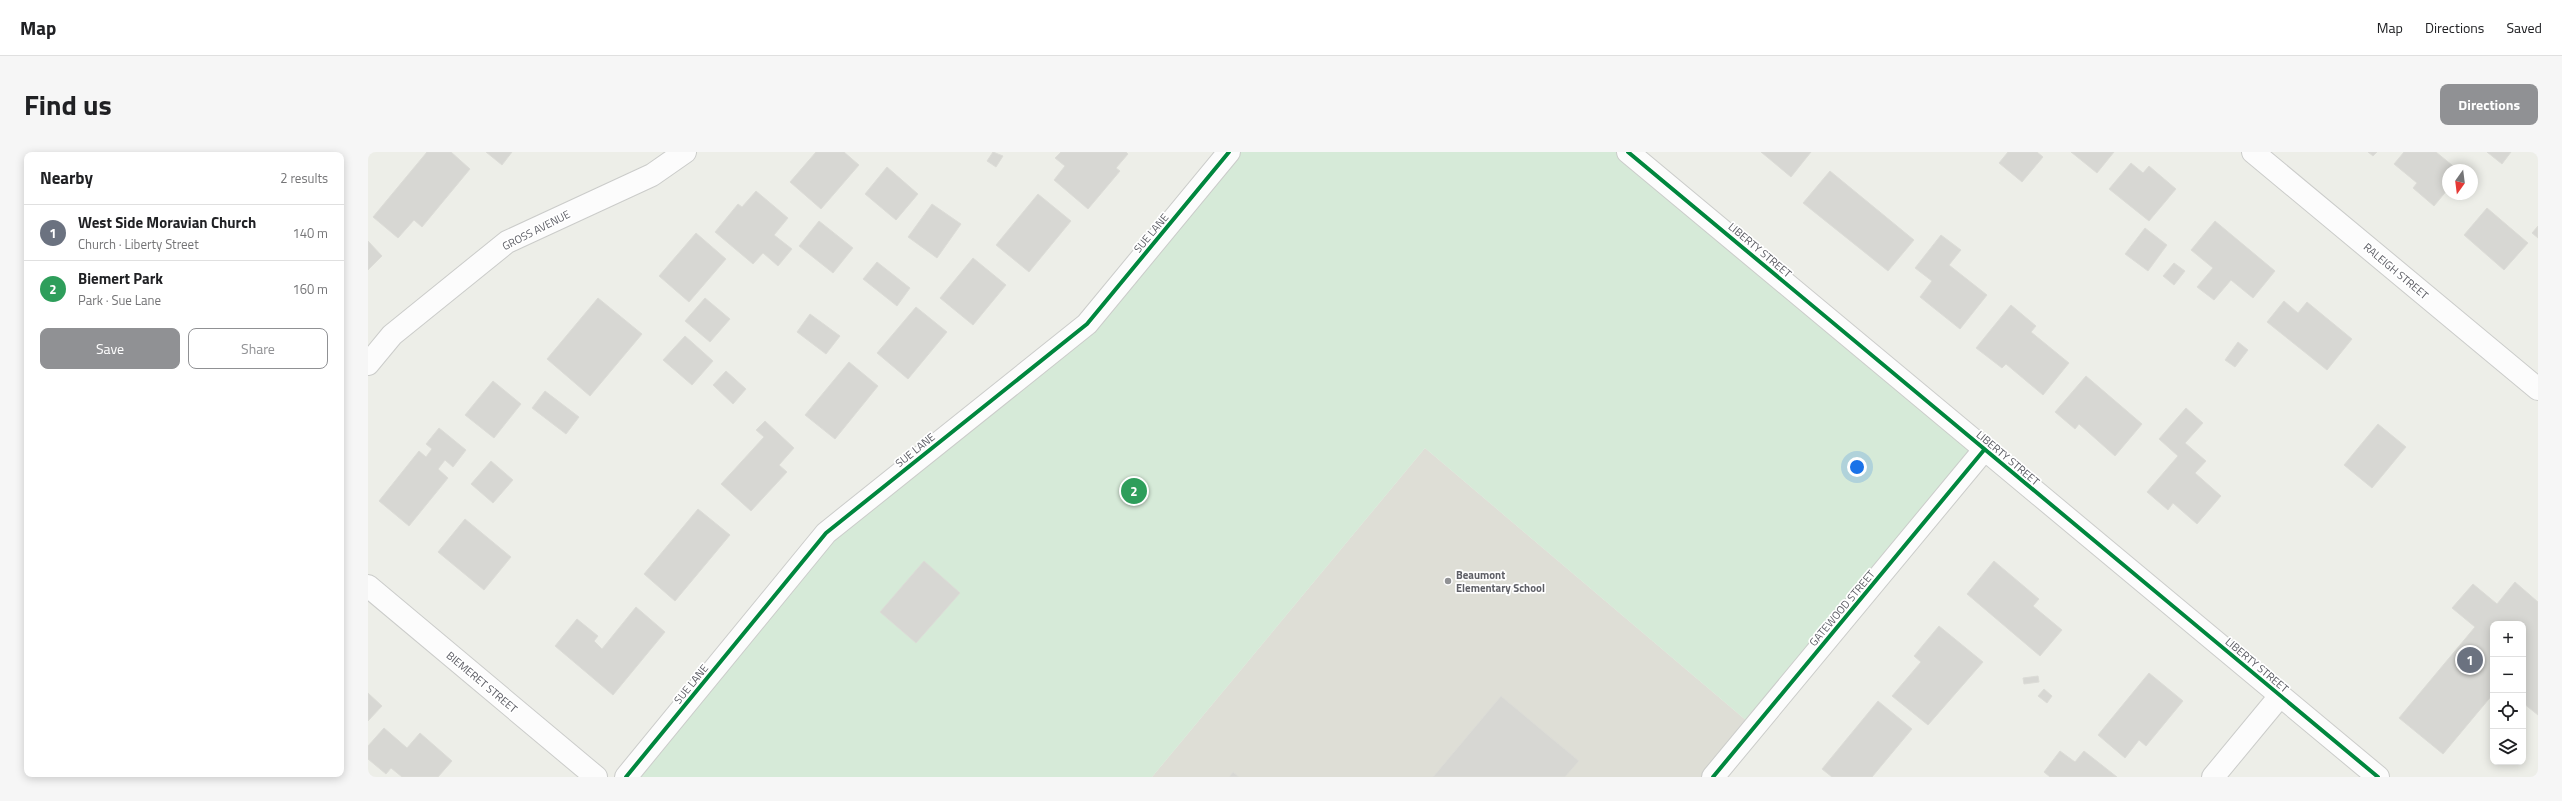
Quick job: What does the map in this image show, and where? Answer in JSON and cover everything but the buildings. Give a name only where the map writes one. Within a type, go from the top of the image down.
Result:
[{"type":"street","name":"GROSS AVENUE","points":[[368,364],[392,335],[507,242],[652,175],[685,152]]},
{"type":"street","name":"SUE LANE","points":[[626,777],[826,533],[1087,324],[1229,152]]},
{"type":"street","name":"LIBERTY STREET","points":[[1628,152],[2378,777]]},
{"type":"street","name":"RALEIGH STREET","points":[[2253,152],[2538,390]]},
{"type":"street","name":"GATEWOOD STREET","points":[[1713,777],[1984,450]]},
{"type":"street","name":"BIEMERET STREET","points":[[368,586],[596,777]]},
{"type":"street","points":[[2213,777],[2280,696]]},
{"type":"shaded area","name":"Beaumont Elementary School","points":[[1425,448],[1754,727],[1713,777],[1152,777]]},
{"type":"green space","points":[[1229,152],[1628,152],[1984,450],[1754,727],[1425,448],[1152,777],[626,777],[826,533],[1087,324]]},
{"type":"cycle path","points":[[626,777],[826,533],[1087,324],[1229,152]]},
{"type":"cycle path","points":[[1628,152],[2378,777]]},
{"type":"cycle path","points":[[1713,777],[1984,450]]},
{"type":"place","name":"Biemert Park","points":[[1134,491]]},
{"type":"place","name":"Beaumont Elementary School","points":[[1448,581]]},
{"type":"place","name":"West Side Moravian Church","points":[[2470,660]]}]
